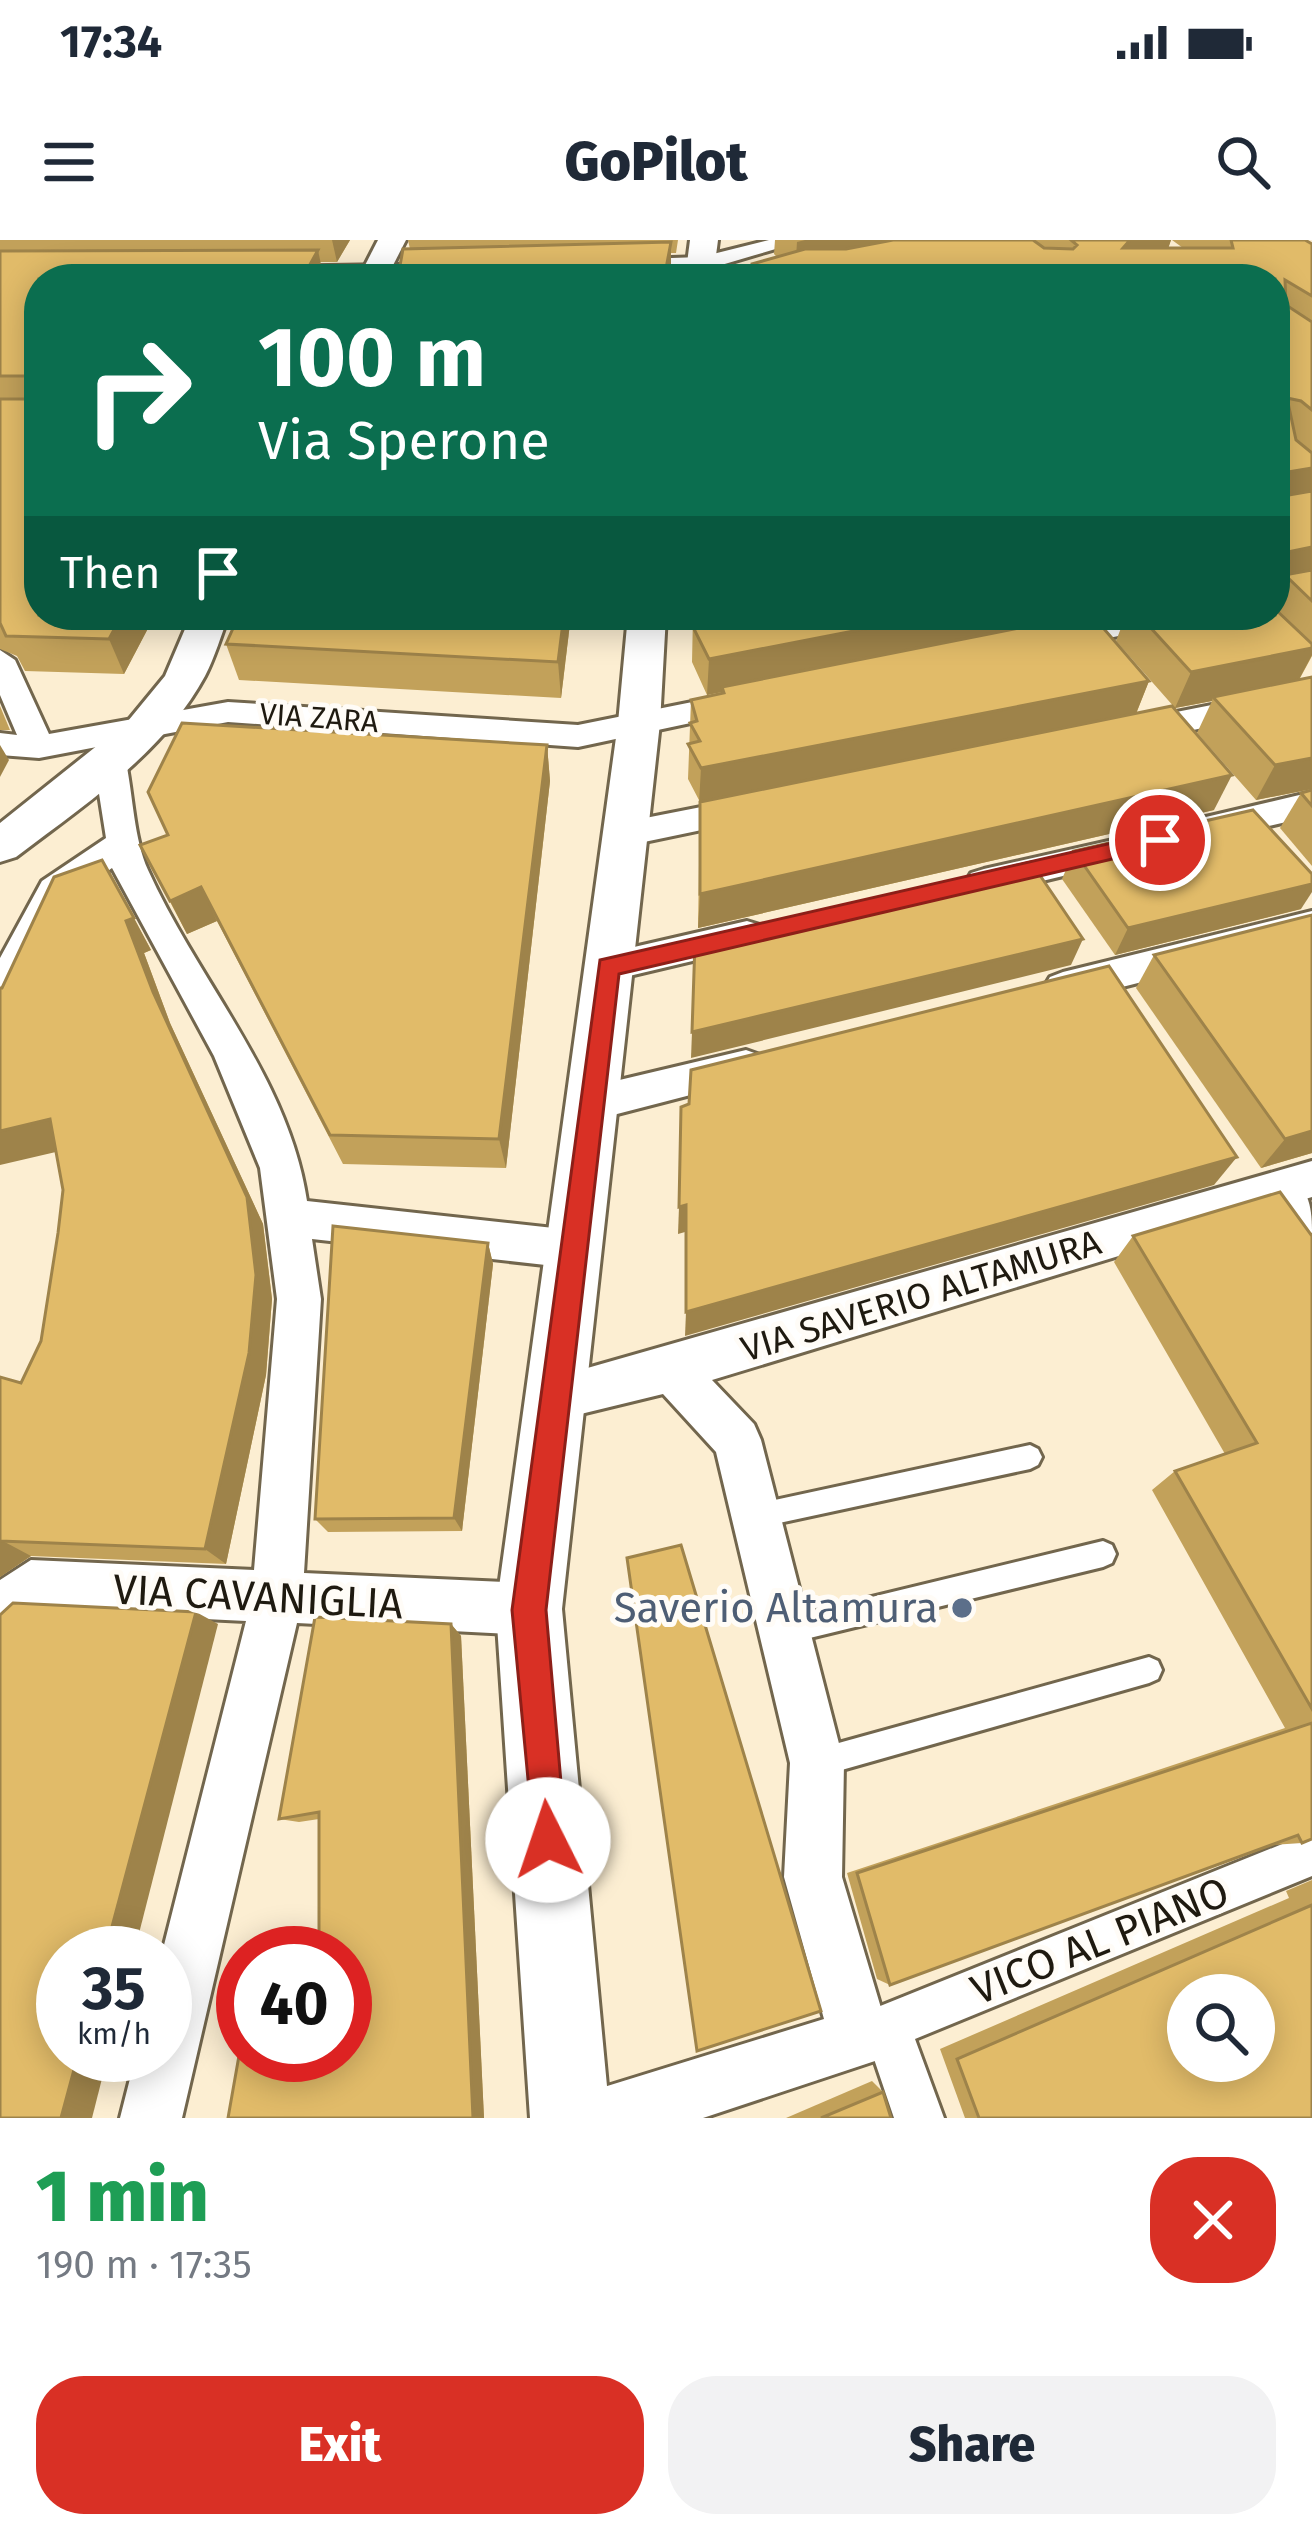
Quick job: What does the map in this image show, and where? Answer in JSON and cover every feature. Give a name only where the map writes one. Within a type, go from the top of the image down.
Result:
[{"type":"street","points":[[651,264],[757,252],[796,240]]},
{"type":"street","points":[[0,846],[124,747],[181,683],[204,630]]},
{"type":"street","points":[[570,2118],[529,1610],[639,723],[659,630]]},
{"type":"street","points":[[1016,647],[1063,630]]},
{"type":"street","points":[[1084,630],[1189,757]]},
{"type":"street","points":[[0,660],[39,747]]},
{"type":"street","name":"VIA ZARA","points":[[0,744],[124,747],[228,712],[578,736],[781,694]]},
{"type":"street","points":[[1091,740],[1312,695]]},
{"type":"street","points":[[124,747],[124,843],[129,867],[233,1054],[280,1168],[299,1299],[277,1598],[151,2118]]},
{"type":"street","points":[[1217,788],[1272,850]]},
{"type":"street","points":[[625,834],[788,801]]},
{"type":"street","points":[[944,891],[1312,804]]},
{"type":"street","points":[[2,984],[55,890],[124,843]]},
{"type":"street","points":[[1033,871],[1058,906]]},
{"type":"street","points":[[1016,999],[1312,925]]},
{"type":"street","points":[[608,967],[787,926]]},
{"type":"street","points":[[1082,942],[1130,1014]]},
{"type":"street","points":[[590,1104],[792,1054]]},
{"type":"street","name":"VIA SAVERIO ALTAMURA","points":[[552,1399],[672,1370],[1269,1180]]},
{"type":"street","points":[[288,1218],[572,1249]]},
{"type":"street","points":[[672,1370],[737,1440],[817,1763],[813,1877],[874,2032],[919,2118]]},
{"type":"street","name":"VIA CAVANIGLIA","points":[[0,1616],[31,1586],[529,1610]]},
{"type":"street","name":"VICO AL PIANO","points":[[604,2118],[874,2032],[1312,1854]]},
{"type":"lane","name":"VIA SAVERIO ALTAMURA","points":[[1269,1180],[1312,1224]]},
{"type":"lane","points":[[756,1516],[1030,1457]]},
{"type":"lane","points":[[784,1631],[1103,1554]]},
{"type":"lane","points":[[817,1763],[1149,1670]]},
{"type":"building","points":[[893,240],[1033,240],[1044,248],[1073,249],[1077,245],[1071,240],[1130,240],[1123,248],[1233,248],[1231,240],[1305,240],[1312,244],[1312,296],[1290,283],[1290,264],[752,264],[805,249],[846,249]]},
{"type":"building","points":[[671,242],[667,264],[400,264],[403,249]]},
{"type":"building","points":[[318,250],[310,264],[24,264],[24,376],[0,376],[0,251]]},
{"type":"building","points":[[1290,308],[1312,322],[1312,410],[1290,399]]},
{"type":"building","points":[[0,399],[24,399],[24,630],[114,630],[109,639],[6,636],[0,623]]},
{"type":"building","points":[[1290,412],[1296,440],[1312,453],[1312,468],[1290,472]]},
{"type":"building","points":[[1312,491],[1312,547],[1290,552],[1290,495]]},
{"type":"building","points":[[1312,570],[1312,601],[1290,580],[1290,574]]},
{"type":"building","points":[[1290,623],[1312,644],[1312,648],[1191,672],[1153,630],[1290,630]]},
{"type":"building","points":[[232,630],[562,630],[558,662],[226,644]]},
{"type":"building","points":[[694,630],[859,630],[709,659]]},
{"type":"building","points":[[1009,630],[1105,630],[1149,681],[701,768],[688,744],[700,741],[690,723],[697,721],[691,700],[724,693],[722,687]]},
{"type":"building","points":[[1312,677],[1312,758],[1275,765],[1213,697]]},
{"type":"building","points":[[1172,706],[1232,775],[700,894],[700,802]]},
{"type":"building","points":[[182,723],[547,745],[499,1139],[330,1135],[201,887],[170,901],[140,845],[168,835],[148,792]]},
{"type":"building","points":[[1253,810],[1312,874],[1312,884],[1128,928],[1074,851]]},
{"type":"building","points":[[102,860],[134,918],[126,921],[153,992],[247,1197],[256,1275],[249,1353],[205,1549],[0,1541],[0,1377],[21,1383],[41,1341],[63,1190],[50,1119],[0,1131],[0,988],[54,877]]},
{"type":"building","points":[[1031,862],[1083,939],[692,1032],[695,942]]},
{"type":"building","points":[[1312,915],[1312,1131],[1285,1139],[1154,955]]},
{"type":"building","points":[[1109,966],[1237,1157],[686,1312],[686,1205],[679,1207],[681,1107],[689,1104],[691,1070]]},
{"type":"building","points":[[1280,1192],[1312,1236],[1312,1709],[1175,1471],[1257,1443],[1133,1236]]},
{"type":"building","points":[[333,1226],[488,1243],[454,1518],[315,1519]]},
{"type":"building","points":[[681,1545],[821,2011],[697,2051],[627,1558]]},
{"type":"building","points":[[13,1603],[196,1612],[112,1926],[36,1926],[36,2082],[71,2082],[61,2118],[0,2118],[0,1615]]},
{"type":"building","points":[[315,1617],[451,1624],[473,2118],[228,2118],[234,2082],[372,2082],[372,1926],[319,1926],[319,1812],[279,1819]]},
{"type":"building","points":[[1312,1723],[1312,1839],[1302,1843],[1298,1835],[890,1985],[857,1873]]},
{"type":"building","points":[[1312,1905],[1312,2118],[979,2118],[957,2059]]},
{"type":"building","points":[[883,2092],[891,2118],[821,2118]]},
{"type":"place","name":"Saverio Altamura","points":[[962,1608]]},
{"type":"route","points":[[548,1840],[529,1610],[543,1463],[608,967],[1160,840]]}]
